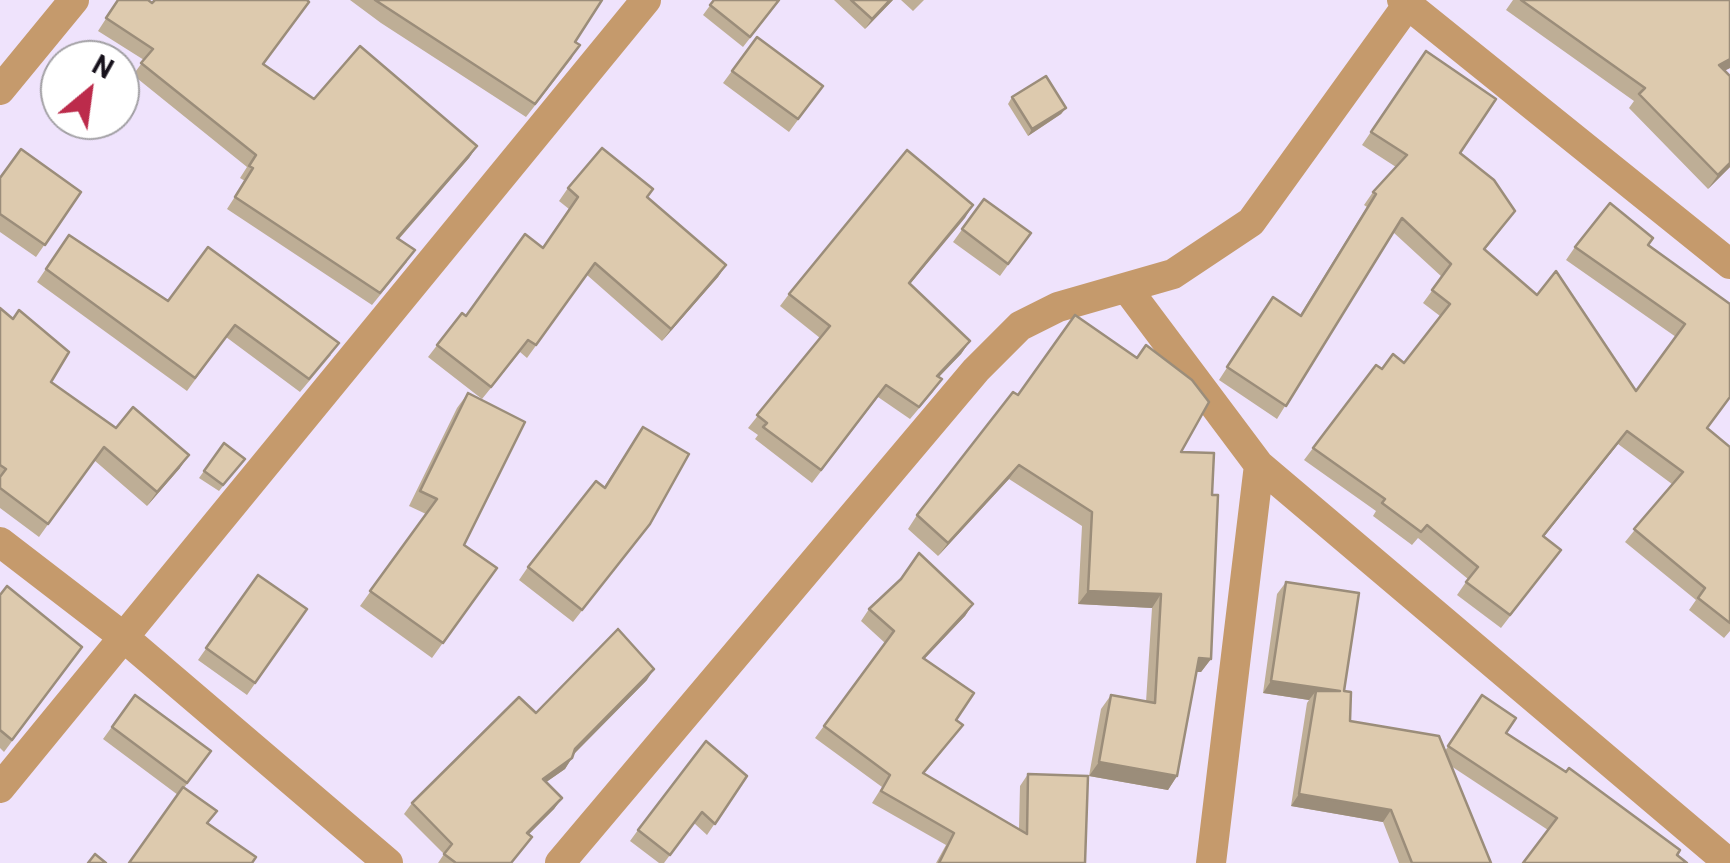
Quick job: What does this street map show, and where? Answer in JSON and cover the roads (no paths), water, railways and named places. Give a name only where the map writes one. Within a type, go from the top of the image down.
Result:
[{"type":"street","points":[[0,90],[74,0]]},
{"type":"street","points":[[0,788],[646,0]]},
{"type":"street","points":[[560,863],[998,348],[1020,326],[1058,307],[1173,274],[1251,222],[1407,1],[1730,264]]},
{"type":"street","points":[[1128,290],[1258,465],[1729,863]]},
{"type":"street","points":[[1211,863],[1258,465]]},
{"type":"street","points":[[0,542],[121,636],[388,863]]}]
